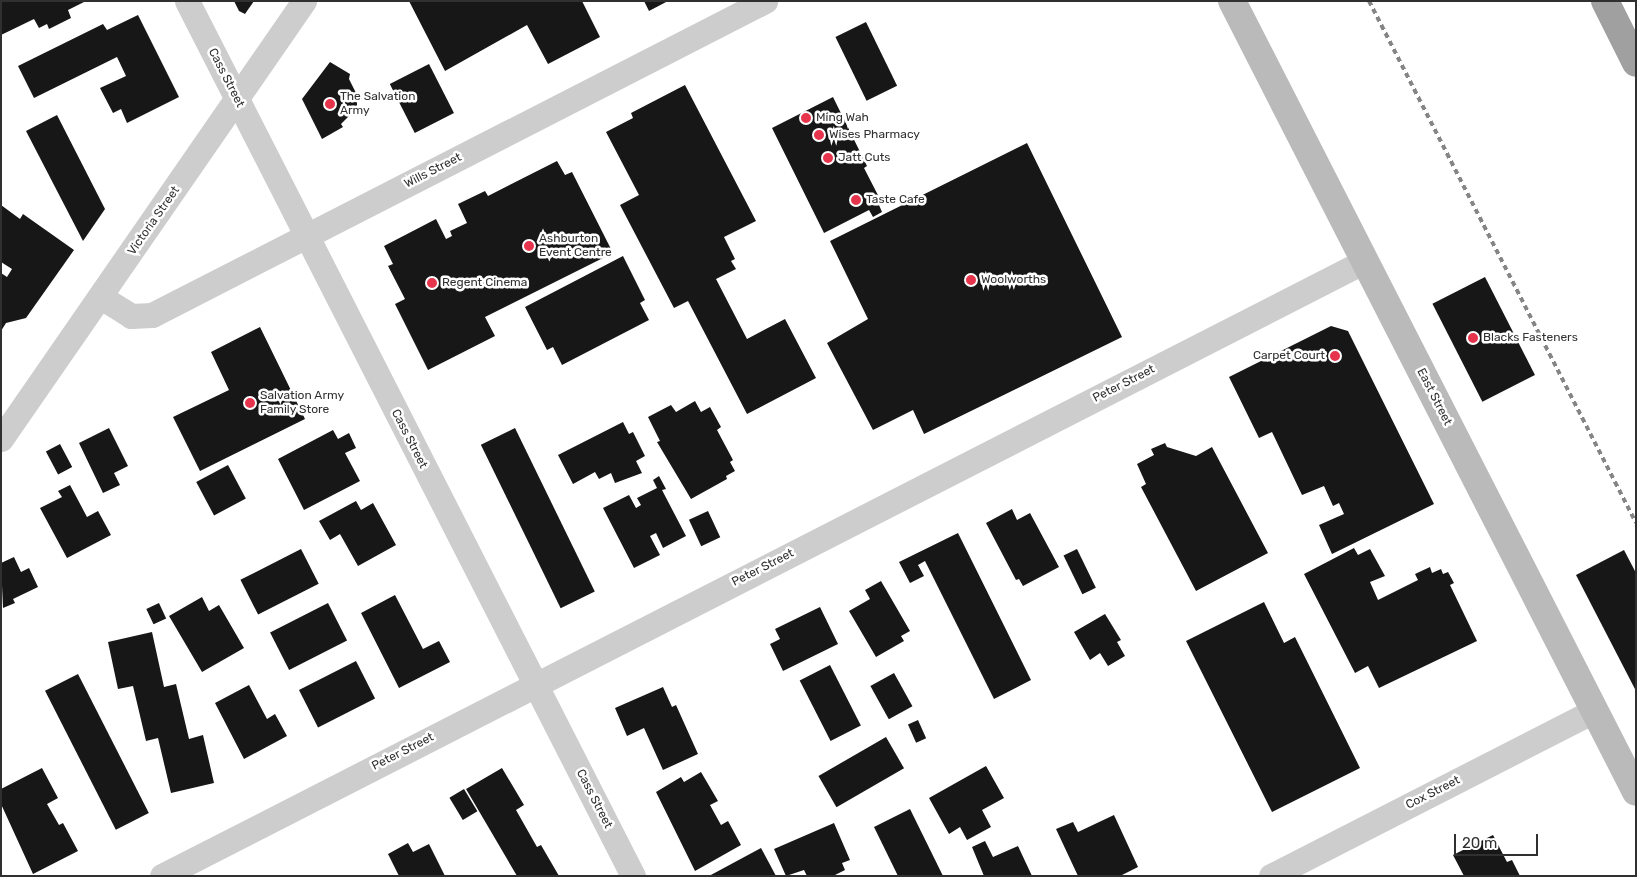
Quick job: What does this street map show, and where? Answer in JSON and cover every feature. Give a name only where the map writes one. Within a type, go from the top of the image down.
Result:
[{"type":"highway","points":[[1605,1],[1636,63]]},
{"type":"main road","name":"East Street","points":[[1232,1],[1636,792]]},
{"type":"street","name":"Cass Street","points":[[187,1],[633,876]]},
{"type":"street","name":"Victoria Street","points":[[1,438],[101,297],[304,1]]},
{"type":"street","name":"Wills Street","points":[[101,297],[131,316],[152,315],[765,1]]},
{"type":"street","name":"Peter Street","points":[[162,876],[1364,261]]},
{"type":"street","name":"Cox Street","points":[[1271,876],[1594,711]]},
{"type":"building","points":[[1,1],[86,1],[68,10],[71,18],[49,29],[47,24],[39,28],[34,19],[1,35]]},
{"type":"building","points":[[234,1],[254,1],[245,14],[239,11]]},
{"type":"building","points":[[409,1],[582,1],[600,37],[548,64],[527,25],[445,71]]},
{"type":"building","points":[[644,1],[668,1],[649,11]]},
{"type":"building","points":[[138,15],[179,97],[127,123],[121,109],[113,113],[100,88],[126,76],[117,57],[34,98],[18,66],[103,24],[107,30]]},
{"type":"building","points":[[866,22],[897,86],[867,101],[835,37]]},
{"type":"building","name":"The Salvation Army","points":[[330,62],[350,74],[349,79],[357,95],[357,108],[341,124],[343,127],[322,139],[302,99]]},
{"type":"building","points":[[429,64],[454,113],[415,133],[390,84]]},
{"type":"building","points":[[685,85],[756,221],[724,237],[735,259],[731,261],[736,269],[716,279],[747,339],[785,319],[816,378],[747,414],[688,301],[674,308],[620,205],[639,195],[606,132],[633,118],[631,113]]},
{"type":"building","points":[[833,97],[867,166],[864,168],[882,203],[879,205],[882,212],[873,217],[869,210],[824,233],[772,128]]},
{"type":"building","points":[[57,115],[105,209],[83,241],[26,131]]},
{"type":"building","name":"Woolworths","points":[[1027,143],[1122,337],[924,434],[913,410],[873,430],[827,343],[868,319],[830,241]]},
{"type":"building","name":"Ashburton Event Centre","points":[[557,161],[565,175],[572,172],[613,253],[485,317],[495,336],[428,370],[395,304],[405,299],[388,266],[393,264],[384,246],[436,219],[446,239],[452,236],[450,231],[467,223],[458,204],[485,191],[488,196]]},
{"type":"building","points":[[1,205],[20,219],[23,214],[74,250],[26,318],[6,323],[1,331],[1,273],[7,277],[12,269],[1,262]]},
{"type":"building","name":"Ashburton Event Centre","points":[[623,256],[645,300],[640,303],[649,320],[562,365],[553,347],[547,350],[525,307]]},
{"type":"building","points":[[1485,277],[1535,375],[1482,402],[1432,304]]},
{"type":"building","points":[[1331,326],[1348,331],[1434,504],[1332,554],[1319,525],[1344,514],[1339,503],[1333,506],[1324,486],[1302,495],[1272,432],[1259,438],[1229,377]]},
{"type":"building","name":"Salvation Army Family Store","points":[[260,327],[305,419],[200,471],[173,417],[229,390],[211,352]]},
{"type":"building","points":[[695,401],[701,412],[710,407],[721,427],[717,430],[733,460],[730,462],[735,471],[726,476],[727,479],[691,499],[657,442],[660,441],[648,417],[671,405],[676,412]]},
{"type":"building","points":[[623,422],[629,434],[633,432],[645,456],[636,461],[642,473],[615,483],[611,473],[599,479],[595,472],[573,484],[558,455]]},
{"type":"building","points":[[109,428],[128,466],[114,473],[120,485],[103,493],[79,443]]},
{"type":"building","points":[[515,428],[595,592],[561,608],[481,445]]},
{"type":"building","points":[[333,430],[338,439],[349,433],[356,448],[345,453],[360,481],[304,510],[278,459]]},
{"type":"building","points":[[1165,443],[1167,447],[1196,456],[1212,447],[1268,553],[1196,591],[1141,487],[1146,484],[1137,464],[1154,455],[1151,449]]},
{"type":"building","points":[[60,444],[72,467],[58,474],[46,452]]},
{"type":"building","points":[[228,465],[246,499],[214,515],[196,482]]},
{"type":"building","points":[[659,476],[666,489],[662,490],[686,536],[663,548],[656,533],[650,536],[660,555],[634,568],[603,508],[629,495],[636,508],[641,505],[637,498],[657,488],[653,480]]},
{"type":"building","points":[[70,485],[87,517],[98,511],[111,535],[67,558],[40,508],[62,497],[58,491]]},
{"type":"building","points":[[356,501],[361,510],[373,503],[396,545],[358,566],[340,534],[330,540],[319,521]]},
{"type":"building","points":[[1012,509],[1017,520],[1030,513],[1059,567],[1023,586],[1019,579],[1016,580],[986,523]]},
{"type":"building","points":[[708,511],[720,537],[701,546],[689,520]]},
{"type":"building","points":[[958,533],[1031,680],[994,699],[925,561],[918,565],[924,576],[910,583],[899,562]]},
{"type":"building","points":[[1354,548],[1358,555],[1370,549],[1385,576],[1370,582],[1378,600],[1418,580],[1415,574],[1430,567],[1432,573],[1441,569],[1443,574],[1448,572],[1454,583],[1450,585],[1477,641],[1379,688],[1368,666],[1355,673],[1304,574]]},
{"type":"building","points":[[301,549],[319,584],[258,615],[240,580]]},
{"type":"building","points":[[1077,549],[1096,588],[1082,594],[1064,556]]},
{"type":"building","points":[[1624,550],[1636,573],[1636,691],[1576,575]]},
{"type":"building","points":[[14,557],[21,572],[29,568],[38,587],[13,599],[15,603],[3,608],[1,563]]},
{"type":"building","points":[[881,581],[910,631],[901,636],[904,641],[876,657],[849,611],[870,599],[865,590]]},
{"type":"building","points":[[395,595],[423,649],[439,641],[450,662],[399,688],[361,613]]},
{"type":"building","points":[[202,597],[209,611],[219,605],[244,648],[202,672],[169,616]]},
{"type":"building","points":[[1264,602],[1284,643],[1295,637],[1360,768],[1272,812],[1186,641]]},
{"type":"building","points":[[159,603],[166,618],[153,624],[146,609]]},
{"type":"building","points":[[328,603],[347,640],[289,670],[270,633]]},
{"type":"building","points":[[820,607],[838,644],[783,671],[770,644],[780,639],[775,629]]},
{"type":"building","points":[[1105,614],[1121,640],[1117,642],[1125,656],[1108,666],[1100,653],[1090,660],[1074,632]]},
{"type":"building","points":[[152,632],[164,687],[176,684],[189,739],[203,735],[214,783],[171,793],[158,738],[146,741],[133,686],[118,689],[108,642]]},
{"type":"building","points":[[356,661],[375,698],[318,727],[299,690]]},
{"type":"building","points":[[830,665],[861,726],[831,741],[800,680]]},
{"type":"building","points":[[894,673],[912,706],[889,719],[870,686]]},
{"type":"building","points":[[78,674],[149,813],[116,830],[45,691]]},
{"type":"building","points":[[249,685],[267,719],[275,714],[287,736],[244,759],[215,703]]},
{"type":"building","points":[[663,687],[672,707],[676,705],[698,754],[663,770],[644,728],[627,736],[615,708]]},
{"type":"building","points":[[918,720],[926,738],[916,743],[908,724]]},
{"type":"building","points":[[886,737],[904,768],[836,807],[818,776]]},
{"type":"building","points":[[986,766],[1004,798],[982,810],[991,827],[967,840],[960,827],[949,834],[929,798]]},
{"type":"building","points":[[42,768],[58,798],[47,804],[59,825],[63,823],[78,851],[33,874],[1,804],[1,789]]},
{"type":"building","points":[[502,768],[524,805],[516,810],[537,847],[541,845],[559,876],[517,876],[466,789]]},
{"type":"building","points":[[701,772],[718,801],[710,805],[721,825],[728,821],[741,845],[695,871],[656,792],[681,777],[684,782]]},
{"type":"building","points":[[464,789],[477,811],[463,820],[449,798]]},
{"type":"building","points":[[910,809],[943,876],[898,876],[874,827]]},
{"type":"building","points":[[1114,815],[1138,867],[1120,876],[1078,876],[1056,829],[1073,822],[1078,832]]},
{"type":"building","points":[[834,823],[850,860],[842,863],[845,870],[833,876],[807,876],[804,870],[786,876],[774,849]]},
{"type":"building","points":[[1493,835],[1507,862],[1512,860],[1520,876],[1464,876],[1453,855]]},
{"type":"building","points":[[985,841],[993,857],[1018,846],[1032,876],[984,876],[972,847]]},
{"type":"building","points":[[408,843],[413,852],[429,844],[445,876],[399,876],[388,854]]},
{"type":"building","points":[[761,848],[776,876],[709,876]]},
{"type":"railway","points":[[1369,1],[1636,523]]},
{"type":"place","name":"The Salvation Army","points":[[330,104]]},
{"type":"place","name":"Ming Wah","points":[[806,118]]},
{"type":"place","name":"Wises Pharmacy","points":[[819,135]]},
{"type":"place","name":"Jatt Cuts","points":[[828,158]]},
{"type":"place","name":"Taste Cafe","points":[[856,200]]},
{"type":"place","name":"Ashburton Event Centre","points":[[529,246]]},
{"type":"place","name":"Woolworths","points":[[971,280]]},
{"type":"place","name":"Regent Cinema","points":[[432,283]]},
{"type":"place","name":"Blacks Fasteners","points":[[1473,338]]},
{"type":"place","name":"Carpet Court","points":[[1335,356]]},
{"type":"place","name":"Salvation Army Family Store","points":[[250,403]]}]
